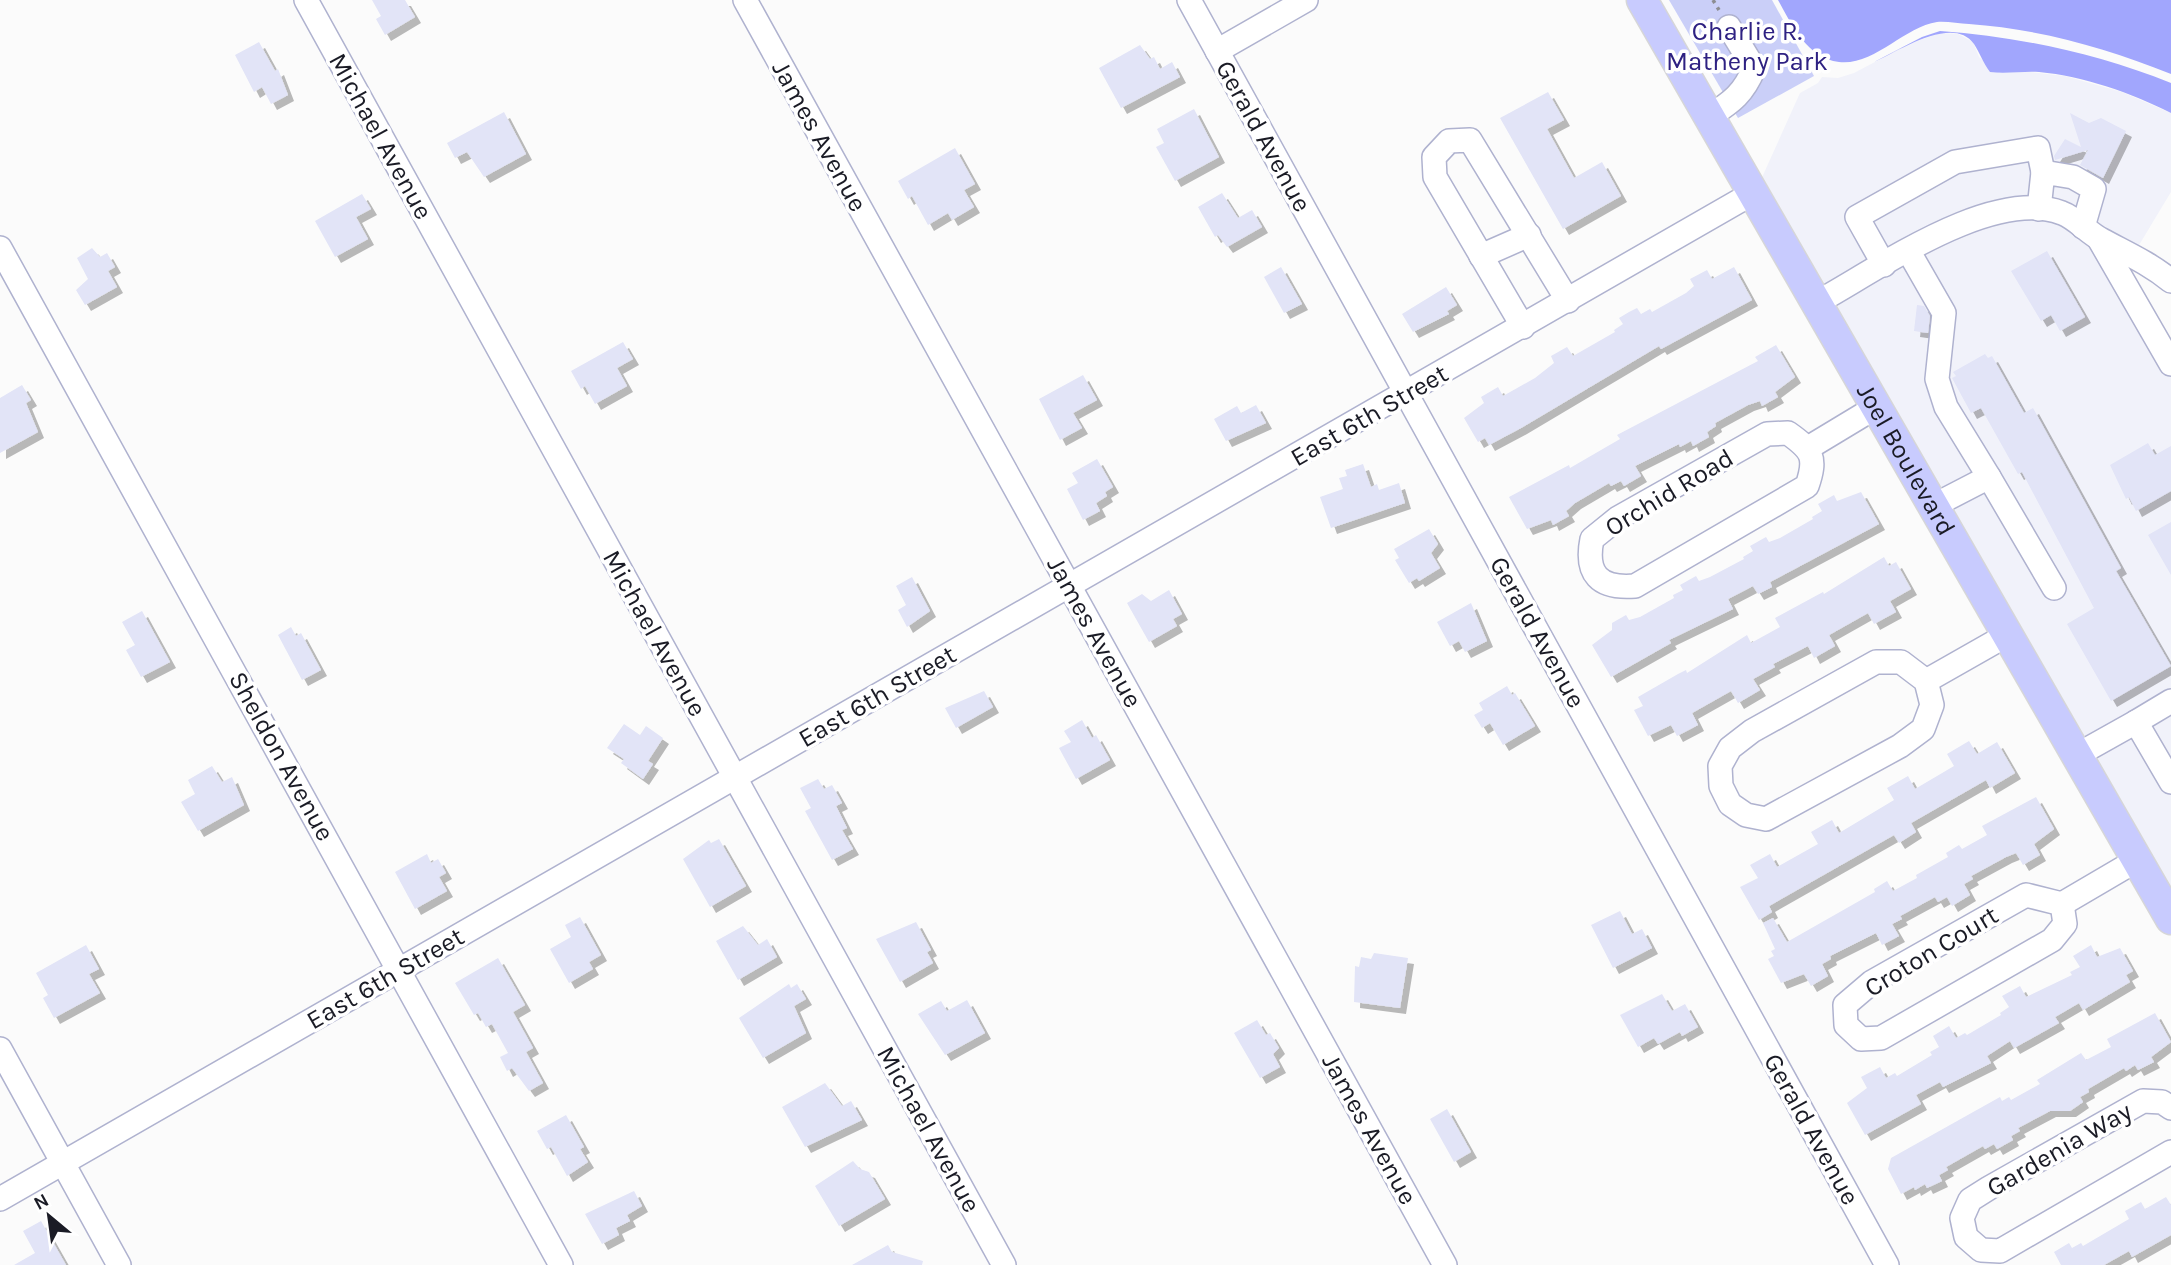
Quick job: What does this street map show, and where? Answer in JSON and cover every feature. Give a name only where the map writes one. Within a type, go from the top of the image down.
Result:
[{"type":"main road","name":"Joel Boulevard","points":[[1642,0],[2171,919]]},
{"type":"street","name":"Michael Avenue","points":[[306,0],[1004,1265]]},
{"type":"street","name":"James Avenue","points":[[745,0],[1445,1265]]},
{"type":"street","name":"Gerald Avenue","points":[[1189,0],[1887,1265]]},
{"type":"street","points":[[1217,51],[1306,0]]},
{"type":"street","points":[[1710,116],[1737,99],[1746,87],[1754,68],[1729,27]]},
{"type":"street","points":[[1523,327],[1436,177],[1434,157],[1449,141],[1470,139],[1569,301]]},
{"type":"street","points":[[1884,265],[1857,217],[1955,162],[2038,148],[2043,172],[2039,209]]},
{"type":"street","points":[[2043,172],[2073,177],[2094,189],[2091,233],[2171,364]]},
{"type":"street","name":"East 6th Street","points":[[0,1199],[1753,193]]},
{"type":"street","points":[[1816,303],[1977,216],[1997,211],[2039,209],[2063,213],[2091,233],[2150,264],[2171,281]]},
{"type":"street","points":[[1481,256],[1528,235]]},
{"type":"street","name":"Sheldon Avenue","points":[[0,248],[562,1265]]},
{"type":"street","points":[[1909,252],[1944,313],[1937,379],[1946,407],[2053,588]]},
{"type":"street","points":[[1808,448],[1876,407]]},
{"type":"street","name":"Orchid Road","points":[[1788,433],[1808,448],[1814,467],[1807,486],[1791,498],[1635,586],[1614,588],[1597,577],[1588,559],[1592,538],[1618,518],[1767,434],[1788,433]]},
{"type":"street","points":[[1933,506],[1989,477]]},
{"type":"street","points":[[1926,681],[2007,635]]},
{"type":"street","points":[[1876,662],[1901,662],[1926,681],[1932,705],[1923,729],[1900,746],[1766,819],[1746,816],[1730,804],[1721,786],[1720,766],[1730,748],[1752,731],[1876,662]]},
{"type":"street","points":[[2077,755],[2171,701]]},
{"type":"street","points":[[2136,722],[2171,782]]},
{"type":"street","points":[[2062,904],[2137,860]]},
{"type":"street","name":"Croton Court","points":[[2026,895],[2062,904],[2065,924],[2052,940],[1881,1038],[1861,1039],[1846,1025],[1845,1005],[1871,982],[2026,895]]},
{"type":"street","points":[[0,1049],[119,1265]]},
{"type":"street","name":"Gardenia Way","points":[[2171,1108],[2162,1102],[2143,1101],[1989,1188],[1970,1200],[1962,1218],[1966,1237],[1981,1250],[2000,1251],[2171,1152]]},
{"type":"shaded area","points":[[1940,33],[1958,34],[1973,42],[1979,57],[1999,73],[2012,70],[2065,76],[2122,92],[2171,113],[2171,192],[2127,265],[2171,345],[2171,900],[1759,184],[1800,93],[1818,83],[1822,77],[1838,78],[1854,73],[1909,44]]},
{"type":"green space","name":"Charlie R. Matheny Park","points":[[1669,0],[1772,0],[1814,76],[1738,118]]},
{"type":"water","points":[[1778,0],[2171,0],[2171,74],[2097,48],[2047,35],[1945,22],[1925,25],[1864,58],[1839,62],[1818,54],[1809,47],[1795,30]]},
{"type":"water","points":[[1940,31],[2028,42],[2143,72],[2171,83],[2171,113],[2124,92],[2073,77],[2039,72],[1990,72],[1974,44],[1965,36],[1953,33],[1925,38],[1874,62],[1922,37]]},
{"type":"building","points":[[372,0],[405,0],[415,17],[385,35],[376,19],[381,16]]},
{"type":"building","points":[[259,42],[275,71],[278,69],[288,95],[271,104],[262,87],[254,92],[235,55]]},
{"type":"building","points":[[1140,45],[1150,59],[1154,57],[1160,69],[1172,62],[1180,77],[1121,108],[1099,68]]},
{"type":"building","points":[[1548,92],[1564,120],[1547,129],[1574,178],[1602,162],[1621,196],[1563,229],[1500,118]]},
{"type":"building","points":[[1194,109],[1219,157],[1175,181],[1156,147],[1164,143],[1157,129]]},
{"type":"building","points":[[504,112],[526,154],[484,177],[467,152],[455,158],[447,143]]},
{"type":"building","points":[[2070,113],[2089,123],[2101,118],[2126,131],[2103,178],[2080,165],[2088,150],[2055,160],[2054,156],[2065,139],[2081,147]]},
{"type":"building","points":[[955,148],[975,184],[964,190],[974,207],[952,220],[948,213],[928,225],[912,196],[908,199],[898,181]]},
{"type":"building","points":[[1222,193],[1238,218],[1252,210],[1262,227],[1227,247],[1218,235],[1215,237],[1198,207]]},
{"type":"building","points":[[362,194],[371,209],[356,217],[368,239],[335,257],[315,221]]},
{"type":"building","points":[[92,248],[100,257],[107,253],[115,267],[108,271],[117,287],[85,305],[76,290],[88,279],[77,258]]},
{"type":"building","points":[[2047,251],[2085,317],[2060,331],[2051,315],[2041,321],[2011,271]]},
{"type":"building","points":[[1281,267],[1302,304],[1284,313],[1264,277]]},
{"type":"building","points":[[1734,267],[1752,300],[1661,349],[1659,346],[1489,445],[1485,438],[1478,442],[1464,418],[1484,403],[1481,397],[1498,387],[1503,396],[1535,378],[1554,363],[1551,356],[1567,347],[1573,356],[1615,332],[1614,330],[1623,324],[1619,318],[1629,312],[1637,308],[1641,314],[1650,309],[1652,312],[1686,293],[1694,286],[1690,279],[1707,270],[1712,279]]},
{"type":"building","points":[[1446,287],[1457,305],[1447,311],[1449,314],[1413,332],[1402,314]]},
{"type":"building","points":[[1917,305],[1924,306],[1930,316],[1928,333],[1914,331]]},
{"type":"building","points":[[623,342],[633,359],[617,368],[627,386],[595,404],[585,386],[581,389],[571,371]]},
{"type":"building","points":[[1776,345],[1795,377],[1775,392],[1778,397],[1762,406],[1760,401],[1748,405],[1715,423],[1716,426],[1707,432],[1709,437],[1693,446],[1691,441],[1680,447],[1679,444],[1635,466],[1641,476],[1624,486],[1621,481],[1611,486],[1609,483],[1575,503],[1566,511],[1569,516],[1553,525],[1551,520],[1527,529],[1509,497],[1569,465],[1570,468],[1620,439],[1617,435],[1758,361],[1755,357]]},
{"type":"building","points":[[1985,354],[1988,358],[1992,356],[2024,413],[2033,408],[2121,568],[2116,571],[2171,666],[2111,701],[2067,624],[2094,608],[2022,472],[2018,474],[1981,408],[1971,413],[1952,378],[1956,376],[1953,372]]},
{"type":"building","points":[[1083,375],[1097,400],[1073,413],[1082,428],[1060,440],[1039,399]]},
{"type":"building","points":[[22,385],[31,400],[26,403],[38,432],[0,453],[0,398]]},
{"type":"building","points":[[1256,405],[1266,423],[1226,441],[1214,419],[1237,406],[1241,413]]},
{"type":"building","points":[[2148,443],[2155,455],[2171,446],[2171,491],[2136,511],[2129,497],[2126,499],[2110,465]]},
{"type":"building","points":[[1097,459],[1113,487],[1105,492],[1107,496],[1096,503],[1100,511],[1083,520],[1067,489],[1078,483],[1072,473]]},
{"type":"building","points":[[1363,464],[1371,487],[1377,484],[1379,490],[1399,483],[1405,503],[1331,528],[1320,497],[1343,489],[1339,478],[1347,476],[1345,470]]},
{"type":"building","points":[[1861,492],[1879,524],[1770,582],[1772,587],[1758,594],[1753,586],[1728,599],[1733,609],[1669,640],[1671,643],[1611,677],[1592,645],[1612,630],[1612,623],[1626,615],[1629,620],[1640,617],[1674,598],[1673,595],[1683,590],[1680,585],[1696,576],[1699,581],[1744,559],[1743,557],[1753,551],[1750,546],[1766,537],[1769,542],[1780,538],[1813,519],[1812,517],[1822,511],[1818,504],[1834,495],[1837,501]]},
{"type":"building","points":[[2171,522],[2171,575],[2148,535]]},
{"type":"building","points":[[1429,529],[1438,544],[1431,553],[1440,568],[1419,581],[1417,578],[1409,583],[1395,560],[1399,558],[1394,549]]},
{"type":"building","points":[[1884,557],[1889,566],[1896,562],[1911,589],[1890,601],[1896,612],[1874,624],[1868,613],[1829,635],[1835,646],[1814,658],[1808,646],[1773,664],[1775,667],[1753,679],[1760,690],[1738,703],[1731,691],[1692,713],[1698,725],[1677,736],[1671,725],[1648,736],[1634,710],[1643,706],[1638,697],[1686,670],[1687,673],[1747,635],[1751,643],[1780,627],[1775,618],[1823,592],[1824,594]]},
{"type":"building","points":[[912,577],[930,611],[907,627],[898,610],[906,605],[896,586]]},
{"type":"building","points":[[1169,590],[1182,614],[1173,619],[1177,626],[1149,642],[1127,603],[1142,594],[1151,601]]},
{"type":"building","points":[[1471,603],[1487,641],[1465,652],[1459,641],[1450,646],[1437,622]]},
{"type":"building","points":[[142,611],[170,662],[141,677],[126,650],[135,645],[122,622]]},
{"type":"building","points":[[291,627],[296,636],[301,633],[321,670],[302,680],[278,635]]},
{"type":"building","points":[[1507,686],[1512,695],[1515,693],[1535,726],[1503,745],[1490,723],[1482,728],[1474,715],[1483,710],[1479,703]]},
{"type":"building","points":[[984,691],[993,707],[956,728],[945,708]]},
{"type":"building","points":[[1082,720],[1092,738],[1096,735],[1110,760],[1076,779],[1059,748],[1071,742],[1064,731]]},
{"type":"building","points":[[624,724],[640,735],[646,726],[663,738],[648,761],[653,764],[643,779],[621,763],[624,759],[607,748]]},
{"type":"building","points":[[1969,741],[1977,754],[1997,742],[2015,773],[1990,788],[1986,780],[1911,823],[1916,832],[1899,843],[1894,835],[1769,906],[1772,912],[1759,920],[1740,887],[1758,878],[1750,865],[1770,854],[1777,867],[1818,844],[1811,832],[1832,820],[1839,833],[1894,800],[1887,788],[1908,776],[1915,789],[1954,766],[1947,754]]},
{"type":"building","points":[[212,766],[222,782],[232,777],[244,805],[198,831],[181,802],[195,794],[188,780]]},
{"type":"building","points":[[818,779],[824,789],[832,785],[842,803],[836,806],[847,828],[842,830],[853,849],[832,860],[805,811],[811,808],[800,788]]},
{"type":"building","points":[[2036,797],[2054,829],[2034,844],[2040,855],[2023,865],[2016,853],[2006,857],[1971,876],[1973,879],[1964,884],[1970,895],[1952,906],[1947,897],[1938,902],[1935,897],[1900,916],[1902,919],[1892,924],[1899,936],[1882,945],[1876,933],[1830,956],[1831,959],[1822,964],[1828,976],[1811,986],[1804,974],[1781,983],[1768,959],[1774,956],[1771,951],[1775,949],[1763,923],[1773,918],[1787,942],[1875,892],[1874,889],[1887,881],[1893,891],[1917,878],[1916,875],[1948,857],[1946,853],[1959,845],[1962,849],[1987,835],[1982,826]]},
{"type":"building","points":[[719,839],[746,886],[710,907],[683,859],[709,840],[711,843]]},
{"type":"building","points":[[427,854],[431,863],[438,859],[446,873],[439,877],[447,891],[415,909],[395,872]]},
{"type":"building","points":[[1620,911],[1632,934],[1642,929],[1652,948],[1613,968],[1591,925]]},
{"type":"building","points":[[580,917],[601,955],[589,962],[593,969],[569,983],[550,949],[571,937],[565,925]]},
{"type":"building","points":[[916,922],[931,950],[927,952],[933,963],[900,982],[876,939]]},
{"type":"building","points":[[743,926],[758,945],[767,939],[777,957],[738,980],[716,941]]},
{"type":"building","points":[[86,945],[99,969],[89,974],[100,993],[54,1018],[43,998],[48,995],[36,973]]},
{"type":"building","points":[[2091,945],[2097,957],[2120,948],[2133,971],[2126,975],[2130,982],[2083,1010],[2079,1003],[2055,1017],[2059,1023],[2014,1048],[2010,1041],[1987,1056],[1991,1063],[1943,1087],[1940,1082],[1916,1095],[1921,1104],[1865,1135],[1847,1103],[1867,1088],[1861,1077],[1880,1067],[1886,1078],[1895,1073],[1897,1076],[1932,1055],[1930,1052],[1939,1047],[1933,1036],[1949,1026],[1956,1038],[1965,1033],[1967,1035],[2001,1015],[2000,1013],[2009,1007],[2002,996],[2020,986],[2026,997],[2072,975],[2070,972],[2080,967],[2073,956]]},
{"type":"building","points":[[1374,953],[1408,958],[1400,1008],[1354,1002],[1355,966],[1359,967],[1361,957],[1371,959]]},
{"type":"building","points":[[498,958],[525,1005],[513,1012],[533,1048],[526,1052],[543,1083],[529,1091],[512,1068],[507,1071],[500,1057],[508,1053],[492,1024],[486,1027],[478,1013],[474,1015],[455,983]]},
{"type":"building","points":[[789,984],[791,988],[797,984],[806,999],[794,1006],[806,1033],[763,1058],[739,1018]]},
{"type":"building","points":[[1662,994],[1672,1011],[1685,1004],[1698,1027],[1682,1036],[1680,1032],[1658,1044],[1654,1038],[1638,1047],[1620,1015]]},
{"type":"building","points":[[967,1000],[985,1033],[945,1055],[918,1014],[941,1001],[947,1011]]},
{"type":"building","points":[[2155,1013],[2171,1042],[2151,1057],[2154,1062],[2138,1070],[2135,1065],[2126,1071],[2124,1068],[2088,1089],[2089,1092],[2080,1097],[2083,1102],[2070,1111],[2050,1111],[2018,1128],[2020,1131],[2011,1136],[2013,1140],[1997,1149],[1994,1144],[1985,1149],[1983,1146],[1946,1167],[1948,1170],[1939,1175],[1942,1181],[1927,1188],[1925,1184],[1915,1190],[1914,1187],[1901,1194],[1888,1169],[1891,1158],[2000,1097],[2002,1101],[2009,1097],[2011,1100],[2040,1084],[2037,1080],[2081,1053],[2086,1060],[2111,1047],[2107,1039]]},
{"type":"building","points":[[1257,1020],[1266,1035],[1270,1033],[1279,1048],[1273,1054],[1280,1067],[1260,1078],[1234,1033]]},
{"type":"building","points":[[825,1083],[842,1106],[851,1101],[862,1120],[805,1147],[782,1107]]},
{"type":"building","points":[[1447,1109],[1471,1152],[1454,1162],[1430,1119]]},
{"type":"building","points":[[566,1115],[584,1147],[580,1149],[588,1162],[567,1176],[551,1147],[547,1149],[537,1131]]},
{"type":"building","points":[[853,1161],[860,1169],[869,1172],[885,1199],[839,1226],[815,1186]]},
{"type":"building","points":[[634,1191],[642,1206],[627,1215],[630,1221],[616,1228],[619,1235],[602,1244],[585,1214]]},
{"type":"building","points":[[2166,1197],[2171,1205],[2171,1235],[2132,1257],[2129,1251],[2104,1265],[2061,1265],[2054,1252],[2069,1243],[2072,1248],[2081,1243],[2083,1246],[2129,1219],[2125,1211],[2141,1202],[2145,1209]]},
{"type":"building","points":[[41,1221],[66,1265],[14,1265],[35,1253],[23,1231]]},
{"type":"building","points":[[888,1245],[892,1252],[923,1261],[922,1265],[852,1265]]}]
